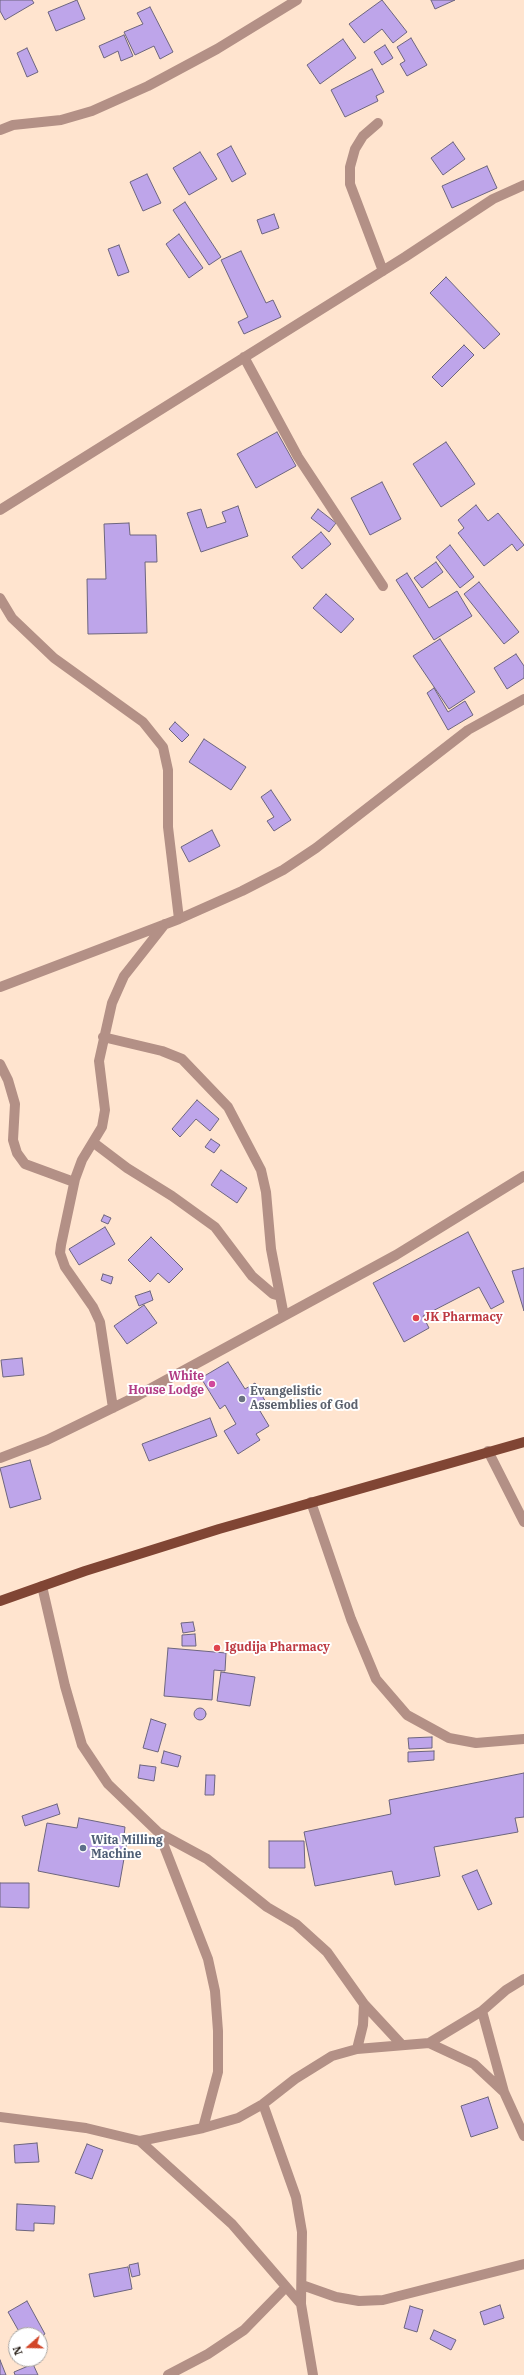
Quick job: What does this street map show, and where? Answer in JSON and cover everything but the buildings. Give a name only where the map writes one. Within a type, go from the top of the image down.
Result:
[{"type":"main road","points":[[0,1602],[42,1586],[219,1529],[488,1451],[524,1442]]},
{"type":"street","points":[[0,130],[13,125],[61,120],[99,108],[162,79],[297,0]]},
{"type":"street","points":[[378,123],[363,136],[355,149],[350,167],[350,184],[382,271]]},
{"type":"street","points":[[0,510],[382,271],[493,199],[524,185]]},
{"type":"street","points":[[244,357],[298,457],[383,586]]},
{"type":"street","points":[[0,598],[12,618],[42,647],[143,722],[163,747],[168,770],[168,827],[179,919]]},
{"type":"street","points":[[0,987],[179,919],[242,891],[283,870],[316,848],[468,730],[524,699]]},
{"type":"street","points":[[113,1408],[100,1322],[93,1307],[65,1267],[60,1253],[74,1182],[82,1160],[94,1143],[102,1127],[105,1110],[99,1061],[103,1037],[112,1003],[124,976],[165,924]]},
{"type":"street","points":[[103,1037],[162,1051],[182,1059],[228,1107],[261,1170],[266,1192],[271,1249],[284,1316]]},
{"type":"street","points":[[0,1064],[8,1080],[15,1104],[13,1140],[17,1153],[25,1164],[74,1182]]},
{"type":"street","points":[[94,1143],[127,1168],[172,1196],[215,1228],[252,1276],[273,1294],[280,1296]]},
{"type":"street","points":[[0,1458],[47,1440],[113,1408],[284,1316],[396,1255],[524,1176]]},
{"type":"street","points":[[488,1451],[524,1522]]},
{"type":"street","points":[[311,1502],[351,1619],[376,1679],[407,1715],[449,1738],[476,1743],[524,1739]]},
{"type":"street","points":[[42,1586],[65,1686],[82,1745],[108,1784],[159,1833],[207,1860],[267,1907],[296,1924],[327,1952],[364,2004],[402,2045]]},
{"type":"street","points":[[159,1833],[208,1959],[215,1991],[218,2031],[218,2072],[204,2128]]},
{"type":"street","points":[[0,2117],[86,2128],[140,2141],[204,2128],[238,2118],[263,2104],[295,2079],[332,2056],[357,2049],[429,2043],[482,2011],[506,1990],[524,1979]]},
{"type":"street","points":[[357,2049],[363,2025],[364,2004]]},
{"type":"street","points":[[482,2011],[504,2092],[524,2136]]},
{"type":"street","points":[[429,2043],[474,2064],[504,2092]]},
{"type":"street","points":[[263,2104],[296,2197],[302,2232],[301,2304],[313,2375]]},
{"type":"street","points":[[140,2141],[232,2224],[301,2304]]},
{"type":"street","points":[[302,2285],[336,2297],[359,2301],[383,2300],[524,2264]]},
{"type":"street","points":[[168,2375],[208,2354],[244,2330],[286,2287]]},
{"type":"place","name":"JK Pharmacy","points":[[416,1318]]},
{"type":"place","name":"White House Lodge","points":[[212,1384]]},
{"type":"place","name":"Evangelistic Assemblies of God","points":[[242,1399]]},
{"type":"place","name":"Igudija Pharmacy","points":[[217,1648]]},
{"type":"place","name":"Wita Milling Machine","points":[[83,1848]]}]
